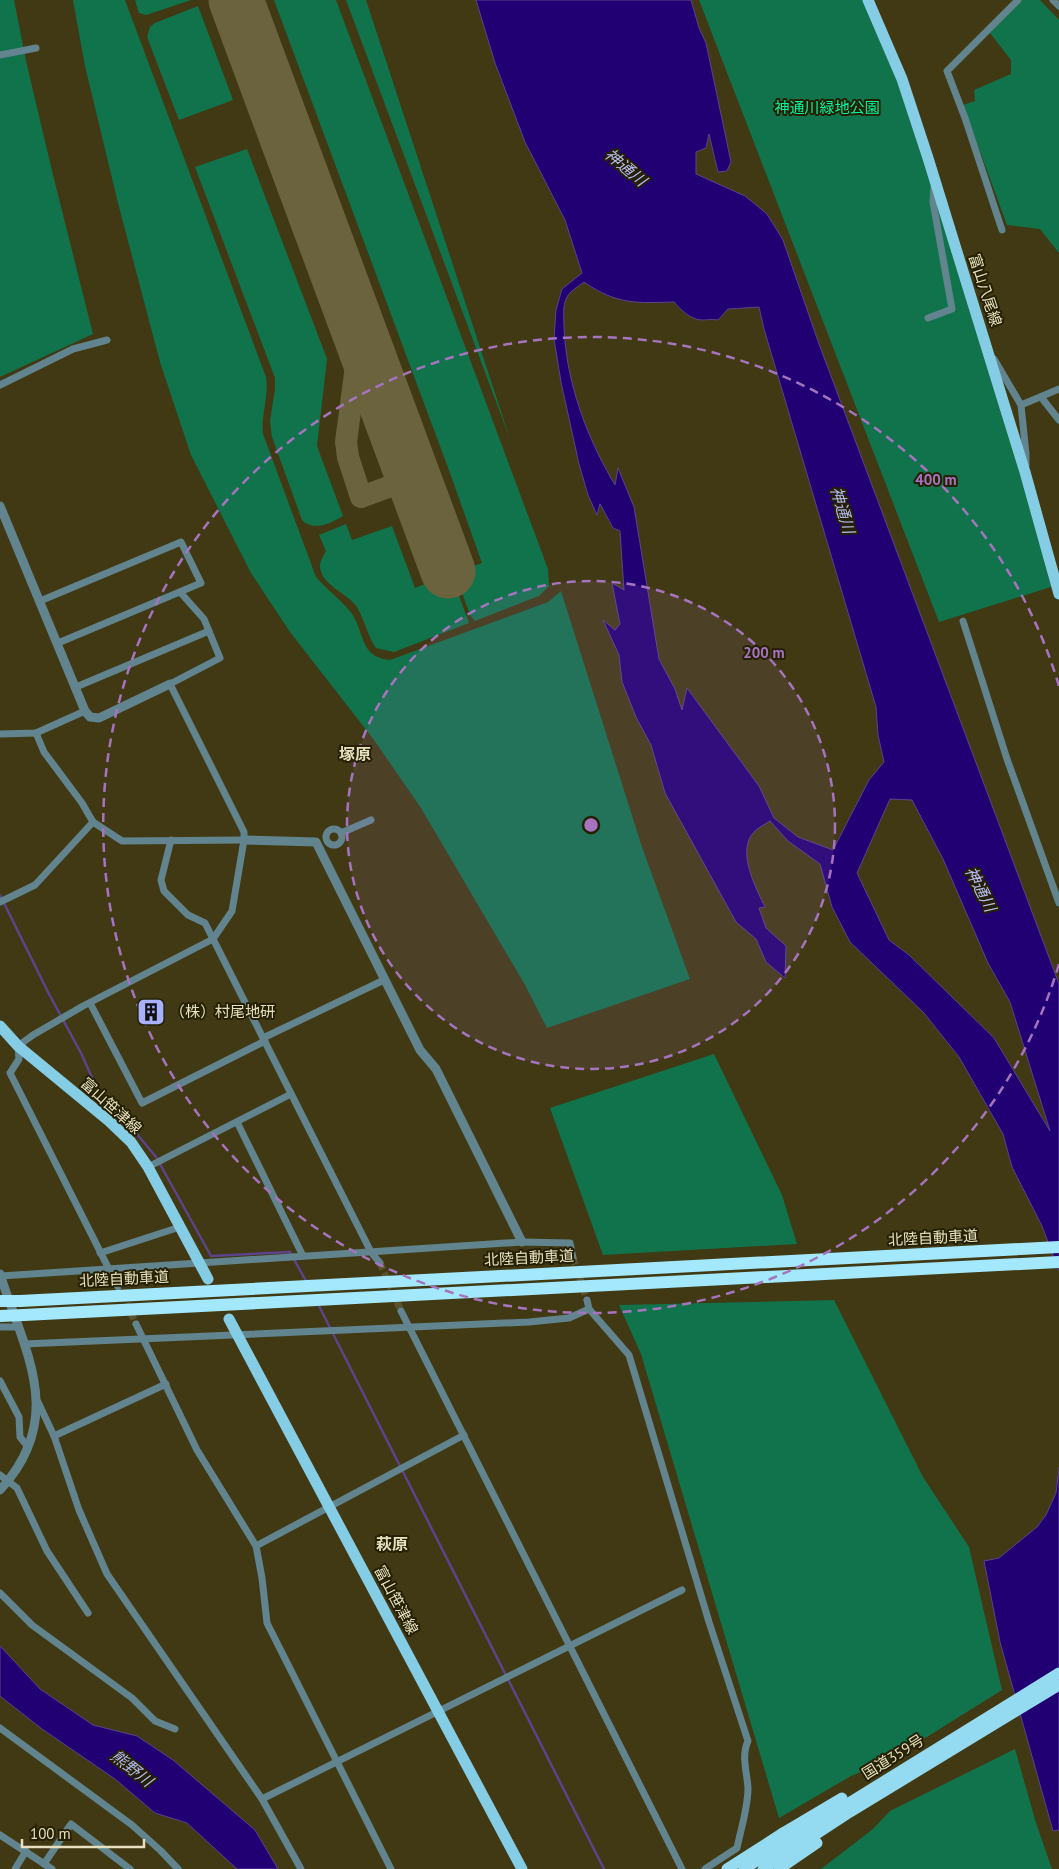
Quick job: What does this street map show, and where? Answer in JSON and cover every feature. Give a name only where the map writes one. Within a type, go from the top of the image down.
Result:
[{"type":"highway","name":"北陸自動車道","points":[[2,1293],[20,1301],[1059,1247]]},
{"type":"highway","name":"北陸自動車道","points":[[0,1316],[1059,1262]]},
{"type":"highway","name":"国道359号","points":[[744,1869],[1059,1673]]},
{"type":"highway","name":"国道359号","points":[[763,1869],[850,1812],[1059,1685]]},
{"type":"highway","points":[[727,1869],[866,1784],[886,1780]]},
{"type":"highway","points":[[779,1869],[847,1821],[878,1796]]},
{"type":"main road","name":"富山八尾線","points":[[868,0],[902,79],[935,181],[1025,472],[1059,594]]},
{"type":"main road","name":"富山笹津線","points":[[0,1026],[18,1046],[109,1120],[131,1142],[148,1167],[208,1279]]},
{"type":"main road","name":"富山笹津線","points":[[229,1319],[522,1869]]},
{"type":"street","points":[[1002,230],[947,71],[1018,0]]},
{"type":"street","points":[[1053,0],[1059,6]]},
{"type":"street","points":[[0,56],[36,48]]},
{"type":"street","points":[[928,318],[952,309],[933,202],[935,181]]},
{"type":"street","points":[[0,386],[72,349],[107,340]]},
{"type":"street","points":[[988,350],[1021,405],[1026,454],[1025,472]]},
{"type":"street","points":[[1021,405],[1059,389]]},
{"type":"street","points":[[1041,397],[1059,420]]},
{"type":"street","points":[[0,506],[85,711],[90,717],[99,718],[220,658],[204,618],[180,592]]},
{"type":"street","points":[[40,601],[181,542],[201,583],[58,643]]},
{"type":"street","points":[[963,621],[1007,759],[1059,903]]},
{"type":"street","points":[[76,687],[209,631]]},
{"type":"street","points":[[118,1287],[10,1073],[19,1060],[18,1046],[33,1034],[213,939],[232,911],[244,832],[170,684]]},
{"type":"street","points":[[0,734],[36,732],[85,711]]},
{"type":"street","points":[[36,732],[44,752],[82,803],[93,822],[122,841],[244,840],[316,842],[336,845],[341,841],[341,833]]},
{"type":"street","points":[[341,833],[371,820]]},
{"type":"street","points":[[0,902],[35,885],[93,822]]},
{"type":"street","points":[[341,833],[334,829],[329,830],[322,843],[384,980],[420,1050],[436,1069],[522,1242]]},
{"type":"street","points":[[171,840],[161,880],[164,891],[188,915],[205,923],[371,1252],[380,1263]]},
{"type":"street","points":[[90,1003],[142,1103],[264,1039],[384,980]]},
{"type":"street","points":[[148,1167],[292,1094]]},
{"type":"street","points":[[237,1122],[303,1256]]},
{"type":"street","points":[[100,1253],[180,1227]]},
{"type":"street","points":[[0,1490],[23,1460],[32,1437],[38,1402],[37,1389],[24,1344],[2,1293],[0,1275],[522,1242],[570,1243],[573,1258]]},
{"type":"street","points":[[587,1300],[589,1309],[629,1356],[709,1622],[748,1741],[744,1750],[748,1788],[746,1806],[736,1848],[705,1869]]},
{"type":"street","points":[[24,1344],[529,1322],[569,1318],[589,1309]]},
{"type":"street","points":[[401,1311],[682,1869]]},
{"type":"street","points":[[136,1324],[197,1450],[256,1546],[267,1623],[391,1869]]},
{"type":"street","points":[[0,1327],[18,1327]]},
{"type":"street","points":[[0,1380],[19,1417],[20,1436],[28,1447]]},
{"type":"street","points":[[54,1436],[166,1384]]},
{"type":"street","points":[[38,1402],[54,1436],[79,1510],[106,1574],[262,1799],[301,1869]]},
{"type":"street","points":[[256,1546],[464,1435]]},
{"type":"street","points":[[0,1475],[17,1488],[47,1551],[88,1613]]},
{"type":"street","points":[[262,1799],[682,1590]]},
{"type":"street","points":[[0,1593],[32,1625],[132,1698],[155,1721],[175,1729]]},
{"type":"street","points":[[0,1728],[132,1825],[161,1850],[178,1869]]},
{"type":"street","points":[[44,1864],[71,1824],[130,1869]]},
{"type":"street","points":[[0,1835],[52,1869]]},
{"type":"street","points":[[15,1869],[26,1852]]},
{"type":"green space","points":[[0,0],[14,0],[26,61],[93,334],[0,377]]},
{"type":"green space","points":[[73,0],[125,0],[266,377],[267,391],[263,434],[316,577],[349,610],[358,625],[367,648],[372,654],[379,658],[390,660],[548,602],[561,591],[642,847],[690,979],[547,1028],[525,985],[421,808],[374,740],[290,632],[251,573],[191,455],[160,362],[118,203],[85,66]]},
{"type":"green space","points":[[135,0],[191,0],[146,15],[139,13]]},
{"type":"green space","points":[[274,0],[336,0],[548,569],[549,586],[539,596],[475,621],[470,615],[455,573],[482,563]]},
{"type":"green space","points":[[346,0],[366,0],[510,439]]},
{"type":"green space","name":"神通川緑地公園","points":[[699,0],[868,0],[902,79],[1025,472],[1051,587],[939,622]]},
{"type":"green space","points":[[1022,0],[1040,0],[1059,20],[1059,253],[1040,229],[1007,225],[963,105],[975,101],[974,90],[1011,74],[1011,60],[990,33]]},
{"type":"green space","points":[[198,6],[233,100],[179,120],[147,37],[150,27],[155,23]]},
{"type":"green space","points":[[247,149],[327,359],[317,446],[343,516],[317,526],[307,524],[302,520],[272,437],[270,421],[275,378],[195,167]]},
{"type":"green space","points":[[346,524],[352,540],[392,526],[415,588],[451,574],[469,623],[394,652],[376,648],[354,603],[330,585],[325,579],[320,566],[326,551],[319,535]]},
{"type":"green space","points":[[714,1054],[782,1195],[797,1244],[603,1255],[550,1108]]},
{"type":"green space","points":[[834,1300],[923,1477],[969,1547],[1002,1690],[890,1760],[851,1776],[779,1818],[641,1354],[619,1305]]},
{"type":"green space","points":[[1015,1749],[1036,1823],[1052,1869],[821,1869],[873,1829],[890,1811]]},
{"type":"water","name":"神通川","points":[[476,0],[691,0],[699,28],[706,43],[731,162],[727,171],[718,172],[709,134],[706,148],[696,152],[696,174],[745,196],[767,214],[783,240],[819,344],[1059,984],[1059,1271],[1042,1226],[1012,1167],[1003,1134],[959,1057],[924,1013],[850,942],[832,907],[820,864],[788,841],[770,821],[754,832],[749,840],[747,859],[749,870],[765,907],[759,908],[766,928],[786,946],[785,978],[766,962],[756,939],[736,922],[665,793],[651,745],[636,717],[622,682],[619,655],[603,620],[615,630],[620,624],[612,583],[624,590],[620,531],[613,528],[600,504],[597,515],[588,495],[579,464],[561,382],[554,339],[556,310],[562,289],[582,273],[565,220],[525,142],[495,63]],"holes":[[[584,282],[596,290],[617,299],[649,303],[674,302],[686,314],[698,320],[718,320],[728,309],[759,307],[876,707],[878,735],[884,762],[869,780],[833,850],[798,837],[774,818],[759,786],[687,688],[682,710],[675,689],[659,659],[634,507],[618,468],[615,485],[587,429],[569,368],[564,327],[564,304],[570,293]],[[890,799],[912,800],[943,859],[988,963],[1010,1002],[1050,1131],[994,1038],[909,955],[889,940],[857,873]]]},
{"type":"water","points":[[1059,1467],[1059,1830],[1053,1831],[1000,1642],[984,1561],[999,1558],[1037,1527],[1046,1515],[1056,1493]]},
{"type":"water","name":"熊野川","points":[[0,1646],[40,1689],[93,1725],[137,1736],[173,1760],[255,1830],[278,1869],[237,1869],[187,1823],[155,1813],[115,1779],[42,1729],[0,1696]]},
{"type":"waterway","points":[[0,895],[49,994],[81,1053],[102,1100],[122,1116],[156,1157],[211,1256],[290,1252],[306,1281]]},
{"type":"waterway","points":[[318,1304],[604,1869]]},
{"type":"taxiway","points":[[360,336],[346,442],[348,457],[361,497],[413,478]]},
{"type":"runway","points":[[236,0],[448,571]]},
{"type":"tunnel","points":[[573,1258],[587,1300]]},
{"type":"tunnel","points":[[380,1263],[401,1311]]},
{"type":"tunnel","points":[[122,1294],[136,1324]]},
{"type":"place","name":"（株）村尾地研","points":[[151,1012]]},
{"type":"district","name":"塚原","points":[[355,754]]},
{"type":"district","name":"萩原","points":[[392,1544]]}]
